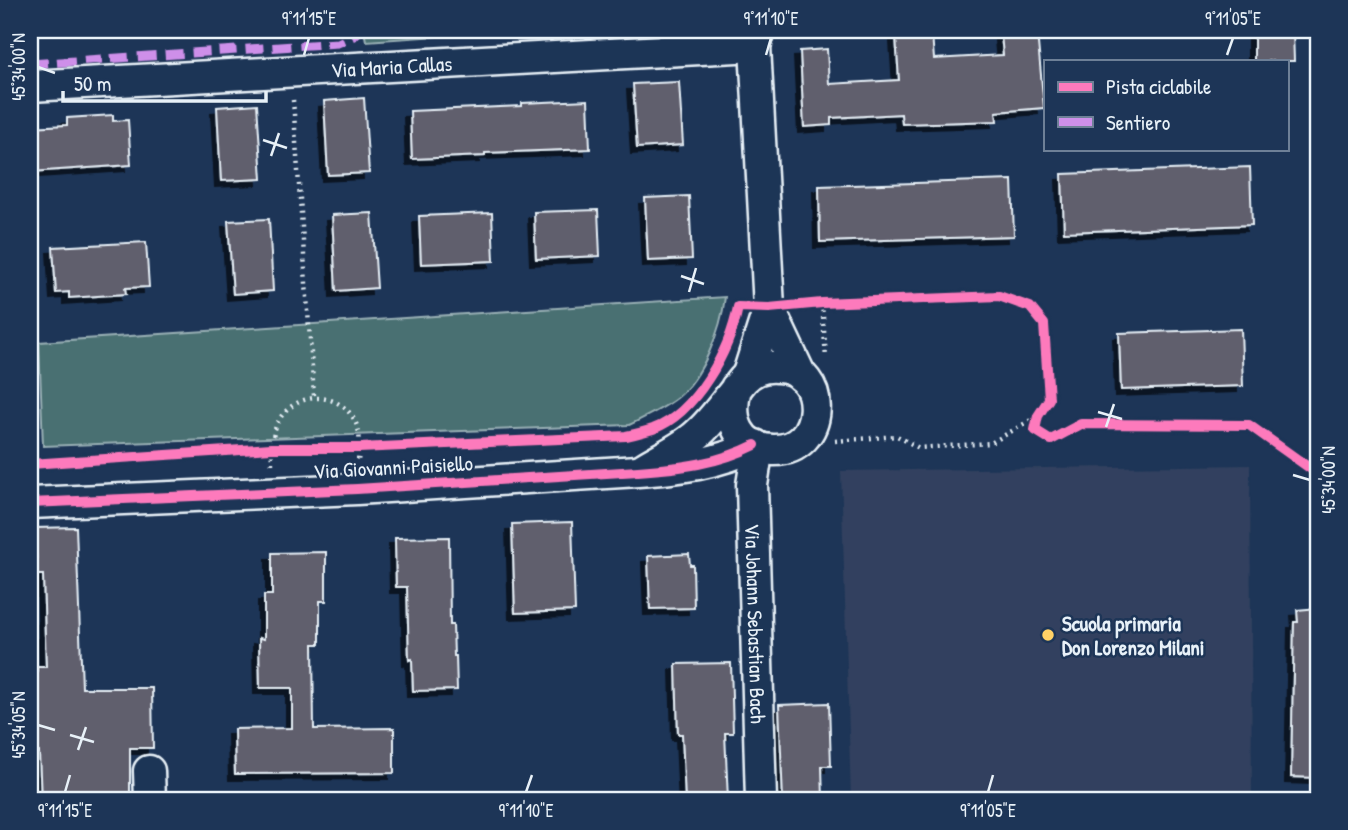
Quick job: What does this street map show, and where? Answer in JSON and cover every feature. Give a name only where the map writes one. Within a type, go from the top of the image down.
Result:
[{"type":"street","name":"Via Maria Callas","points":[[30,86],[291,71],[757,38]]},
{"type":"street","name":"Via Giovanni Paisiello","points":[[757,38],[769,308],[801,376]]},
{"type":"street","name":"Via Giovanni Paisiello","points":[[638,471],[695,437],[742,381],[769,308]]},
{"type":"street","points":[[765,366],[785,367],[801,376],[813,390],[816,407],[813,423],[804,437],[791,446],[775,450],[757,446],[744,438],[735,425],[731,406],[742,381],[765,366]]},
{"type":"street","name":"Via Giovanni Paisiello","points":[[30,503],[357,489],[638,471],[685,467],[734,455],[757,446]]},
{"type":"street","name":"Via Johann Sebastian Bach","points":[[757,446],[752,485],[761,800]]},
{"type":"path","points":[[291,71],[314,396]]},
{"type":"path","points":[[769,308],[836,303]]},
{"type":"path","points":[[273,492],[271,448],[275,428],[282,414],[298,401],[314,396],[334,401],[348,410],[359,435],[357,489]]},
{"type":"path","points":[[1035,430],[1041,412]]},
{"type":"path","points":[[830,442],[897,436],[919,448],[991,443],[1041,412]]},
{"type":"path","points":[[346,448],[372,447]]},
{"type":"path","points":[[257,449],[283,448]]},
{"type":"shaded area","name":"Scuola primaria Don Lorenzo Milani","points":[[1250,465],[1252,800],[851,800],[841,471]]},
{"type":"green space","points":[[364,30],[526,30],[366,41]]},
{"type":"green space","points":[[725,297],[715,338],[695,378],[672,402],[629,425],[43,446],[39,342]]},
{"type":"building","points":[[1254,30],[1293,30],[1294,61],[1254,60]]},
{"type":"building","points":[[1037,32],[1044,108],[996,112],[997,121],[902,124],[901,114],[831,118],[831,125],[804,127],[800,51],[827,49],[829,84],[899,80],[896,36],[932,34],[934,59],[1003,55],[1001,35]]},
{"type":"building","points":[[679,82],[683,145],[637,148],[633,84]]},
{"type":"building","points":[[364,98],[369,173],[328,175],[324,101]]},
{"type":"building","points":[[588,100],[590,149],[412,159],[410,111]]},
{"type":"building","points":[[257,104],[262,179],[221,181],[217,107]]},
{"type":"building","points":[[113,115],[113,121],[128,120],[131,165],[31,172],[30,127],[67,125],[67,118]]},
{"type":"building","points":[[1250,167],[1252,225],[1064,232],[1062,174]]},
{"type":"building","points":[[1012,180],[1014,236],[820,242],[819,186]]},
{"type":"building","points":[[689,196],[692,259],[648,261],[645,198]]},
{"type":"building","points":[[598,210],[600,256],[536,259],[534,212]]},
{"type":"building","points":[[372,213],[377,288],[336,291],[332,215]]},
{"type":"building","points":[[492,213],[494,261],[421,264],[419,216]]},
{"type":"building","points":[[269,219],[273,291],[233,294],[228,221]]},
{"type":"building","points":[[146,242],[149,287],[125,288],[126,294],[69,298],[69,292],[56,293],[53,247]]},
{"type":"building","points":[[1241,329],[1243,386],[1121,390],[1119,333]]},
{"type":"building","points":[[572,522],[575,611],[515,613],[512,524]]},
{"type":"building","points":[[76,527],[82,688],[152,688],[153,748],[130,748],[130,800],[41,800],[39,752],[30,752],[30,679],[37,679],[37,667],[46,667],[43,575],[37,575],[35,528]]},
{"type":"building","points":[[449,537],[450,625],[453,625],[457,690],[413,691],[412,659],[409,660],[407,587],[396,587],[395,538]]},
{"type":"building","points":[[326,552],[326,601],[320,601],[320,644],[313,644],[314,729],[394,728],[394,773],[235,774],[234,729],[292,728],[292,688],[260,688],[259,638],[264,639],[264,595],[272,595],[272,553]]},
{"type":"building","points":[[689,554],[690,565],[693,565],[694,608],[650,609],[648,556]]},
{"type":"building","points":[[1318,608],[1318,778],[1291,777],[1294,622],[1298,622],[1297,610]]},
{"type":"building","points":[[731,663],[733,733],[725,733],[728,800],[685,800],[682,734],[678,734],[676,664]]},
{"type":"building","points":[[829,703],[831,766],[822,766],[823,800],[783,800],[779,705]]},
{"type":"marked path","points":[[30,64],[338,43],[354,36],[360,30]]},
{"type":"cycle path","points":[[30,464],[271,448],[359,448],[626,436],[653,429],[669,421],[697,395],[719,360],[738,307],[769,308],[822,303],[999,296],[1030,307],[1044,324],[1049,399],[1038,416],[1035,430],[1051,440],[1081,424],[1249,425],[1318,474]]},
{"type":"cycle path","points":[[30,503],[357,489],[653,470],[713,461],[755,445]]},
{"type":"place","name":"Scuola primaria Don Lorenzo Milani","points":[[1048,635]]}]
